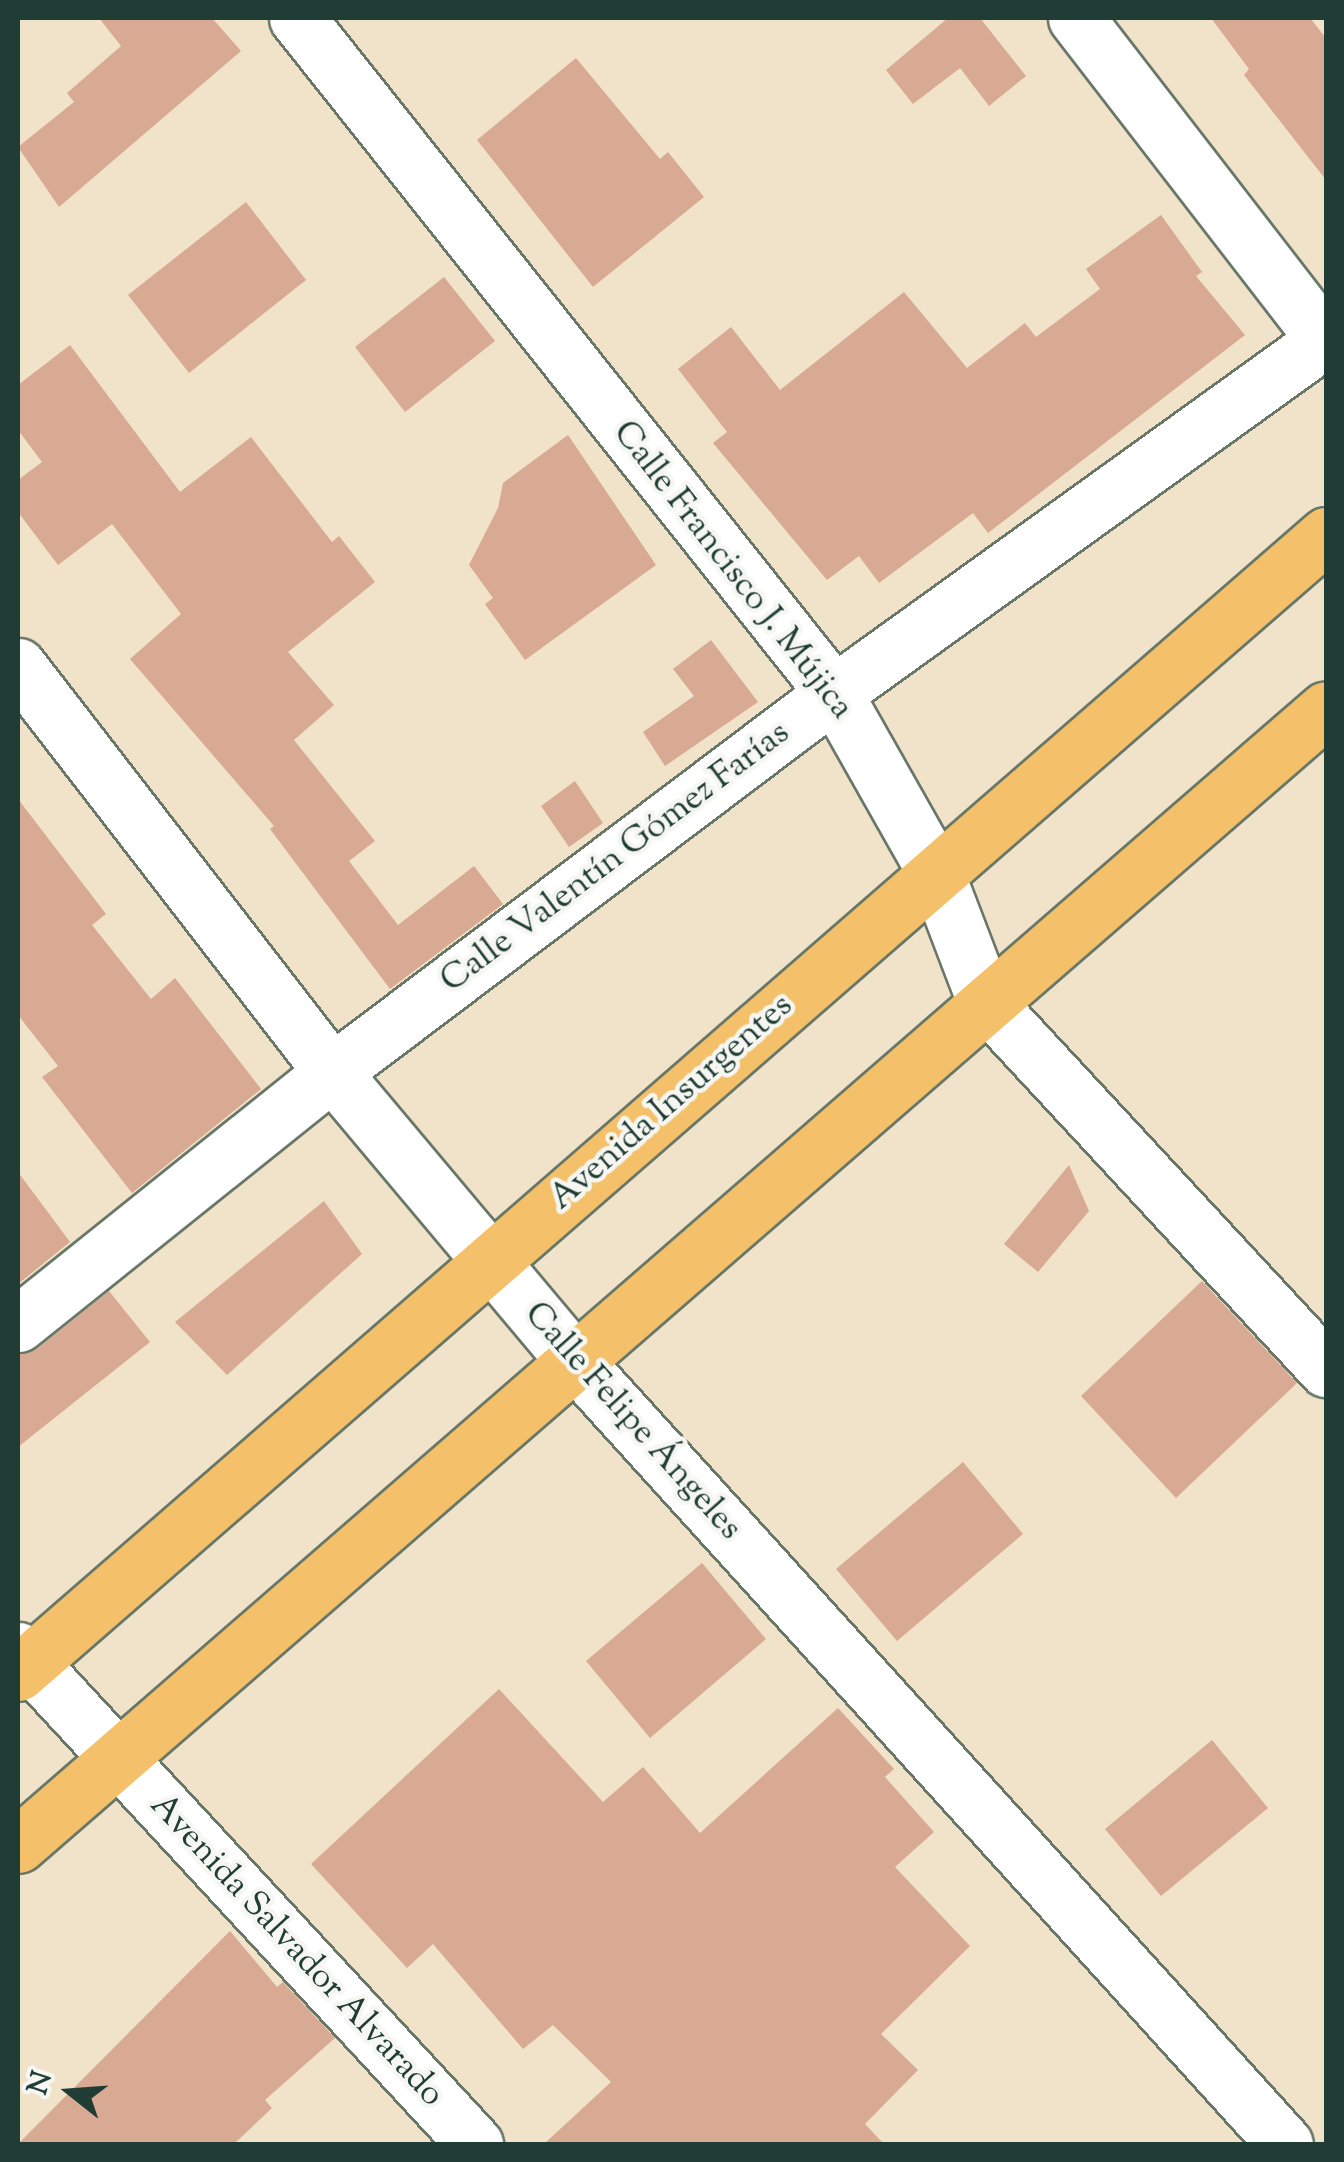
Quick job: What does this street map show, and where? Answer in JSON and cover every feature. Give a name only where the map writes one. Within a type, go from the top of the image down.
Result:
[{"type":"main road","name":"Avenida Insurgentes","points":[[21,1662],[490,1262],[1326,535]]},
{"type":"main road","points":[[18,1845],[1326,709]]},
{"type":"street","name":"Calle Francisco J. Mújica","points":[[297,18],[834,693],[936,873],[986,1001],[1326,1369]]},
{"type":"street","points":[[1076,18],[1326,340]]},
{"type":"street","name":"Calle Valentín Gómez Farías","points":[[18,1324],[332,1072],[834,693],[1326,340]]},
{"type":"street","name":"Calle Felipe Ángeles","points":[[18,666],[332,1072],[574,1360],[1285,2144]]},
{"type":"street","name":"Avenida Salvador Alvarado","points":[[21,1662],[117,1758],[475,2144]]},
{"type":"building","points":[[99,18],[212,18],[241,51],[59,207],[18,147],[74,102],[67,93],[121,46]]},
{"type":"building","points":[[948,18],[980,18],[1026,76],[989,106],[960,68],[913,104],[886,70]]},
{"type":"building","points":[[1211,18],[1310,18],[1326,38],[1326,180],[1244,75],[1249,69]]},
{"type":"building","points":[[576,58],[660,159],[668,152],[704,197],[593,287],[477,140]]},
{"type":"building","points":[[246,202],[306,280],[189,373],[128,295]]},
{"type":"building","points":[[1161,215],[1202,272],[1196,276],[1245,335],[988,533],[973,513],[879,583],[859,556],[827,580],[713,443],[727,432],[678,369],[731,327],[780,390],[904,292],[967,368],[1025,323],[1036,337],[1100,289],[1086,269]]},
{"type":"building","points":[[444,277],[495,341],[405,412],[355,347]]},
{"type":"building","points":[[70,345],[180,492],[251,437],[332,542],[339,536],[375,582],[288,652],[334,705],[294,740],[375,841],[349,861],[398,925],[474,866],[503,904],[390,989],[270,829],[274,826],[130,659],[181,614],[112,524],[58,565],[18,512],[18,480],[42,462],[18,430],[18,385]]},
{"type":"building","points":[[568,435],[656,565],[525,660],[485,604],[493,598],[469,565],[498,508],[503,483]]},
{"type":"building","points":[[711,640],[758,702],[665,766],[643,732],[694,696],[673,669]]},
{"type":"building","points":[[575,781],[603,823],[569,847],[541,806]]},
{"type":"building","points":[[18,799],[106,914],[92,925],[151,999],[175,978],[261,1089],[132,1193],[42,1077],[58,1066],[18,1015]]},
{"type":"building","points":[[1069,1165],[1089,1211],[1038,1272],[1004,1244]]},
{"type":"building","points":[[18,1172],[70,1242],[18,1284]]},
{"type":"building","points":[[324,1201],[362,1254],[227,1375],[175,1322]]},
{"type":"building","points":[[1202,1281],[1297,1383],[1176,1498],[1081,1396]]},
{"type":"building","points":[[109,1291],[150,1342],[18,1447],[18,1354],[38,1348]]},
{"type":"building","points":[[963,1462],[1023,1534],[897,1641],[836,1569]]},
{"type":"building","points":[[702,1563],[766,1639],[650,1738],[586,1661]]},
{"type":"building","points":[[499,1689],[603,1802],[643,1767],[700,1833],[838,1708],[894,1769],[885,1777],[934,1832],[895,1867],[970,1946],[881,2034],[918,2070],[865,2124],[884,2144],[544,2144],[611,2082],[553,2025],[523,2049],[433,1944],[407,1968],[311,1864]]},
{"type":"building","points":[[1212,1740],[1268,1808],[1161,1896],[1105,1829]]},
{"type":"building","points":[[230,1931],[277,1987],[283,1982],[335,2038],[265,2100],[272,2108],[234,2144],[18,2144]]}]
